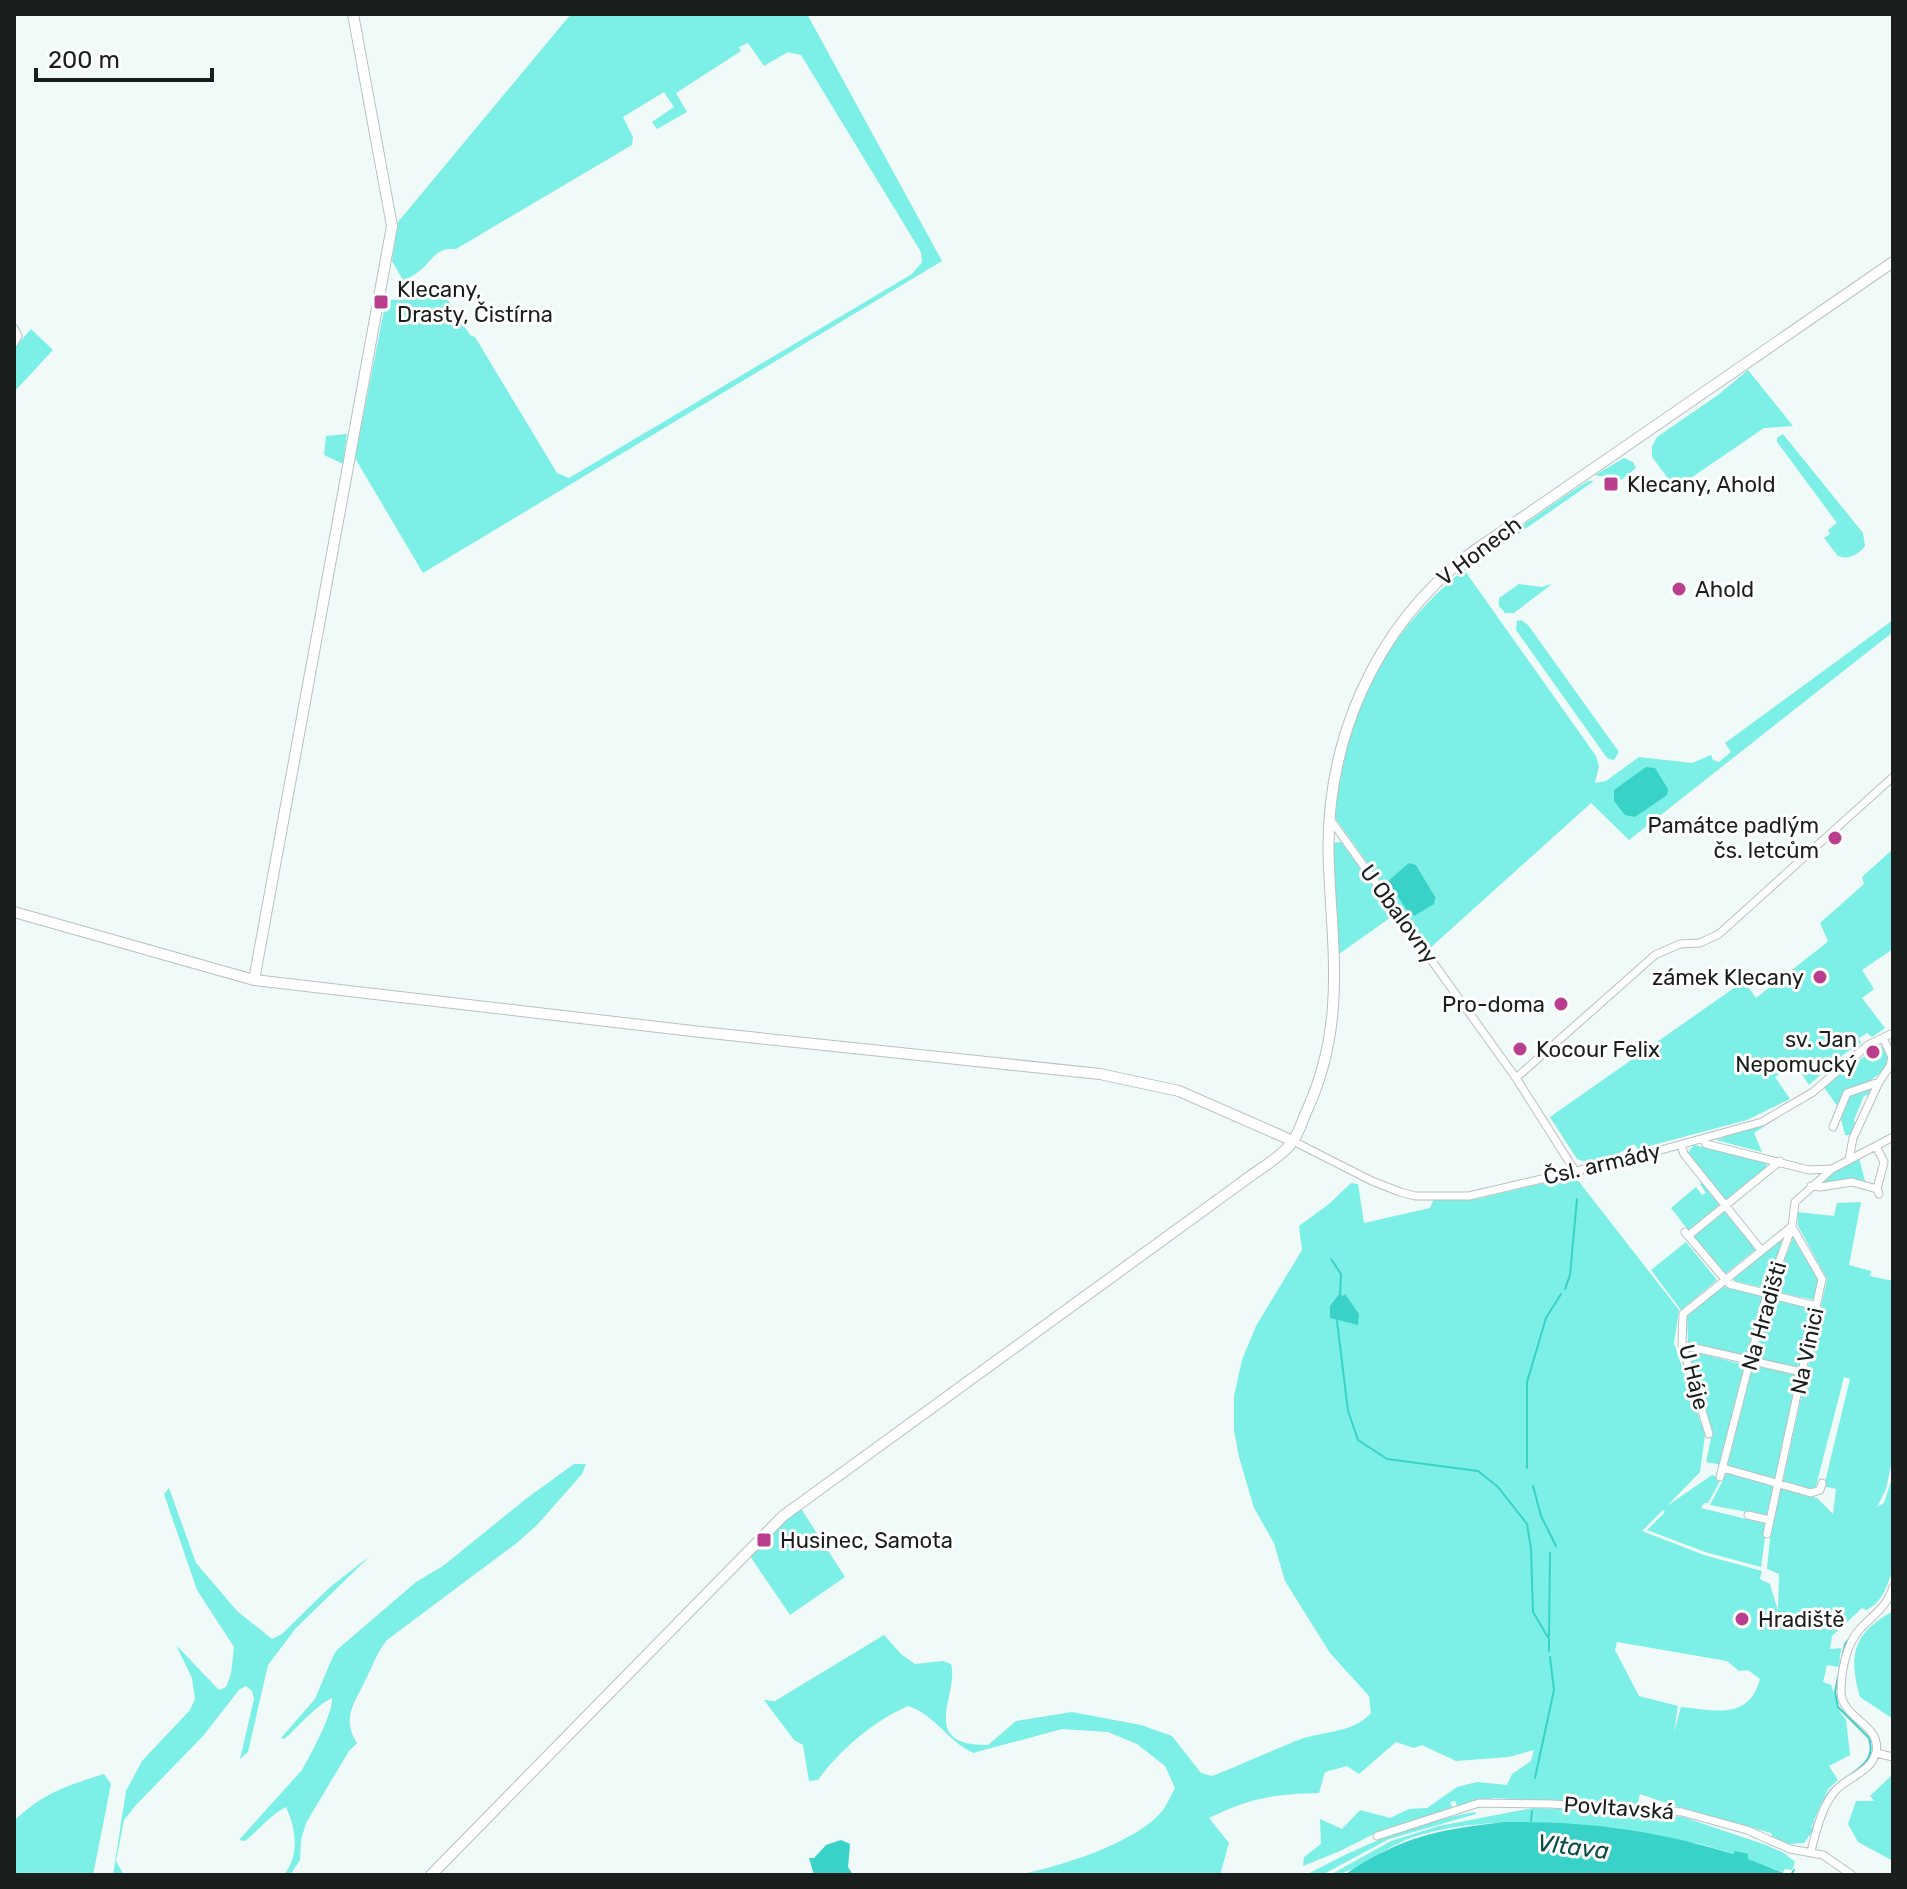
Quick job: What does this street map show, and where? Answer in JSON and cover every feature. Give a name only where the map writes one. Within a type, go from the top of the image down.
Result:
[{"type":"street","points":[[254,980],[392,226],[353,14]]},
{"type":"street","name":"V Honech","points":[[1293,1141],[1320,1079],[1334,1013],[1329,817],[1344,733],[1367,675],[1389,638],[1443,574],[1893,262]]},
{"type":"street","points":[[14,328],[18,336],[14,343]]},
{"type":"street","points":[[1516,1078],[1655,955],[1680,944],[1700,943],[1719,934],[1893,777]]},
{"type":"street","name":"U Obalovny","points":[[1329,817],[1516,1078],[1575,1171]]},
{"type":"street","points":[[14,912],[254,980],[1100,1074],[1179,1091],[1293,1141],[1241,1183],[783,1516],[431,1875]]},
{"type":"street","name":"Čsl. armády","points":[[1293,1141],[1372,1181],[1415,1196],[1469,1196],[1742,1130],[1788,1109],[1813,1092],[1857,1052],[1893,1033]]},
{"type":"street","points":[[1849,1160],[1849,1147],[1879,1082],[1890,1066],[1892,1058],[1883,1038]]},
{"type":"street","points":[[1833,1127],[1847,1093],[1879,1082]]},
{"type":"street","name":"Na Hradišti","points":[[1720,1477],[1767,1294],[1792,1227],[1795,1202],[1832,1169],[1893,1137]]},
{"type":"street","points":[[1705,1139],[1706,1144],[1809,1170],[1832,1169]]},
{"type":"street","points":[[1681,1145],[1684,1154],[1761,1250]]},
{"type":"street","points":[[1811,1186],[1852,1182],[1878,1192],[1884,1162],[1876,1146]]},
{"type":"street","points":[[1780,1161],[1686,1234],[1724,1281],[1816,1306]]},
{"type":"street","name":"U Háje","points":[[1709,1434],[1682,1345],[1683,1314],[1792,1227]]},
{"type":"street","name":"Na Vinici","points":[[1767,1534],[1822,1279],[1792,1227]]},
{"type":"street","points":[[1682,1345],[1801,1372]]},
{"type":"street","points":[[1723,1468],[1811,1493],[1820,1490],[1822,1483]]},
{"type":"street","points":[[1748,1515],[1769,1520]]},
{"type":"street","points":[[1811,1851],[1830,1797],[1870,1763],[1876,1753],[1873,1735],[1849,1713],[1841,1694],[1852,1639],[1885,1606],[1893,1587]]},
{"type":"street","points":[[1876,1753],[1893,1757]]},
{"type":"street","name":"Povltavská","points":[[1377,1836],[1479,1803],[1682,1812],[1747,1830],[1801,1851],[1823,1855],[1852,1875]]},
{"type":"street","points":[[1791,1857],[1801,1851]]},
{"type":"shaded area","points":[[571,14],[807,14],[942,261],[423,573],[355,458],[386,300],[414,299],[437,282],[470,335],[475,337],[557,473],[569,478],[912,274],[922,262],[921,252],[801,55],[788,52],[764,66],[748,43],[739,47],[741,51],[676,93],[687,112],[657,129],[652,122],[674,107],[664,92],[623,117],[633,137],[632,145],[456,249],[438,252],[404,282],[392,261],[398,222]]},
{"type":"shaded area","points":[[31,329],[53,350],[14,392],[14,348]]},
{"type":"shaded area","points":[[1748,370],[1793,426],[1764,428],[1685,482],[1670,481],[1652,457],[1652,446],[1657,437]]},
{"type":"shaded area","points":[[347,434],[343,464],[324,455],[326,436]]},
{"type":"shaded area","points":[[1783,434],[1863,533],[1865,546],[1856,554],[1838,556],[1824,538],[1837,523],[1777,442]]},
{"type":"shaded area","points":[[1624,458],[1633,462],[1636,468],[1621,480],[1595,475]]},
{"type":"shaded area","points":[[1588,481],[1594,481],[1465,571],[1596,756],[1599,766],[1595,783],[1606,781],[1639,757],[1692,763],[1711,755],[1713,760],[1719,762],[1731,752],[1725,743],[1893,620],[1893,632],[1629,840],[1591,803],[1429,949],[1333,815],[1348,737],[1377,671],[1414,618],[1436,595],[1487,551]],"holes":[[[1409,864],[1416,865],[1436,901],[1414,916],[1409,914],[1388,881]]]},
{"type":"shaded area","points":[[1519,584],[1542,587],[1552,584],[1514,613],[1505,613],[1499,606],[1499,598]]},
{"type":"shaded area","points":[[1517,621],[1528,625],[1619,752],[1614,760],[1607,758],[1516,630]]},
{"type":"shaded area","points":[[1341,842],[1394,915],[1339,954],[1333,843]]},
{"type":"shaded area","points":[[1893,849],[1893,949],[1862,970],[1874,989],[1862,998],[1885,1028],[1872,1037],[1867,1033],[1859,1038],[1861,1043],[1809,1085],[1796,1065],[1775,1077],[1790,1099],[1747,1120],[1638,1149],[1634,1144],[1599,1160],[1577,1159],[1550,1117],[1744,981],[1756,998],[1828,941],[1820,923],[1864,884],[1862,877]]},
{"type":"shaded area","points":[[1880,1045],[1888,1060],[1882,1072],[1867,1083],[1873,1089],[1864,1096],[1854,1120],[1856,1127],[1850,1135],[1845,1135],[1838,1107],[1823,1086]]},
{"type":"shaded area","points":[[1774,1120],[1754,1133],[1762,1152],[1716,1140]]},
{"type":"shaded area","points":[[1694,1145],[1766,1162],[1767,1167],[1726,1201],[1687,1154]]},
{"type":"shaded area","points":[[1859,1158],[1865,1181],[1821,1184],[1820,1181],[1833,1171]]},
{"type":"shaded area","points":[[1576,1178],[1679,1310],[1674,1343],[1705,1435],[1700,1472],[1667,1506],[1712,1475],[1721,1479],[1708,1503],[1701,1508],[1767,1524],[1761,1567],[1705,1552],[1647,1530],[1665,1512],[1663,1510],[1642,1531],[1704,1555],[1762,1571],[1760,1579],[1770,1584],[1778,1611],[1779,1574],[1767,1569],[1772,1518],[1780,1487],[1817,1498],[1833,1514],[1836,1489],[1824,1486],[1850,1379],[1844,1377],[1815,1490],[1783,1481],[1827,1279],[1798,1226],[1797,1212],[1834,1216],[1837,1203],[1861,1202],[1849,1265],[1871,1271],[1870,1276],[1893,1281],[1893,1456],[1886,1489],[1877,1507],[1884,1503],[1893,1475],[1893,1568],[1884,1593],[1876,1603],[1866,1610],[1862,1608],[1832,1636],[1830,1649],[1841,1648],[1839,1667],[1827,1665],[1823,1682],[1831,1685],[1846,1720],[1850,1755],[1829,1766],[1838,1780],[1828,1789],[1811,1827],[1814,1829],[1804,1843],[1788,1844],[1773,1838],[1771,1833],[1640,1794],[1637,1805],[1494,1798],[1457,1806],[1455,1801],[1450,1802],[1453,1808],[1449,1810],[1374,1834],[1303,1866],[1304,1857],[1321,1844],[1320,1819],[1342,1829],[1360,1810],[1390,1818],[1409,1809],[1427,1808],[1457,1787],[1477,1782],[1507,1785],[1512,1774],[1531,1761],[1534,1750],[1508,1757],[1456,1761],[1422,1745],[1414,1748],[1396,1742],[1359,1774],[1347,1766],[1325,1772],[1319,1793],[1262,1798],[1209,1818],[1229,1843],[1220,1875],[1018,1875],[1096,1852],[1151,1822],[1163,1810],[1175,1788],[1165,1766],[1137,1744],[1108,1732],[1062,1729],[973,1753],[956,1742],[926,1715],[908,1706],[870,1728],[847,1747],[818,1780],[809,1781],[803,1745],[794,1740],[764,1700],[775,1701],[884,1635],[915,1664],[943,1661],[951,1664],[947,1727],[953,1737],[966,1743],[988,1745],[1016,1721],[1072,1712],[1141,1725],[1172,1736],[1201,1773],[1212,1776],[1301,1739],[1347,1728],[1364,1720],[1371,1713],[1369,1696],[1330,1653],[1285,1581],[1274,1543],[1254,1508],[1234,1430],[1234,1396],[1242,1360],[1256,1326],[1302,1250],[1299,1226],[1351,1183],[1358,1184],[1364,1223],[1430,1208],[1434,1199],[1477,1199]],"holes":[[[1617,1642],[1727,1661],[1739,1671],[1748,1670],[1760,1679],[1748,1702],[1718,1711],[1681,1707],[1674,1732],[1678,1706],[1639,1696],[1615,1650]]]},
{"type":"shaded area","points":[[1702,1183],[1720,1205],[1688,1230],[1671,1208],[1696,1187],[1702,1195],[1706,1193]]},
{"type":"shaded area","points":[[1724,1211],[1756,1249],[1724,1275],[1693,1236]]},
{"type":"shaded area","points":[[1794,1235],[1819,1280],[1814,1300],[1772,1291]]},
{"type":"shaded area","points":[[1781,1240],[1765,1288],[1734,1281],[1733,1278]]},
{"type":"shaded area","points":[[1686,1242],[1717,1280],[1681,1310],[1651,1270]]},
{"type":"shaded area","points":[[1723,1287],[1762,1296],[1748,1357],[1688,1343],[1687,1316]]},
{"type":"shaded area","points":[[1770,1298],[1812,1308],[1799,1368],[1756,1358]]},
{"type":"shaded area","points":[[1691,1351],[1745,1365],[1722,1465],[1706,1462],[1712,1434],[1689,1357]]},
{"type":"shaded area","points":[[1753,1365],[1798,1375],[1775,1479],[1727,1467]]},
{"type":"shaded area","points":[[574,1464],[586,1464],[582,1474],[537,1525],[387,1640],[351,1710],[350,1726],[357,1743],[349,1751],[306,1823],[300,1860],[290,1875],[284,1875],[292,1859],[295,1841],[286,1807],[245,1841],[239,1840],[302,1770],[311,1754],[325,1724],[332,1698],[284,1739],[281,1738],[315,1699],[339,1648],[416,1582],[443,1566]]},
{"type":"shaded area","points":[[1727,1472],[1773,1485],[1768,1516],[1710,1505]]},
{"type":"shaded area","points":[[169,1488],[196,1563],[237,1611],[272,1639],[282,1634],[329,1588],[371,1555],[296,1628],[268,1665],[248,1752],[240,1759],[254,1699],[252,1691],[246,1686],[239,1690],[203,1736],[124,1820],[116,1861],[124,1875],[113,1875],[126,1791],[142,1761],[190,1710],[195,1699],[192,1678],[176,1645],[219,1690],[226,1687],[231,1674],[234,1647],[197,1590],[164,1494]]},
{"type":"shaded area","points":[[800,1507],[845,1577],[790,1615],[750,1556]]},
{"type":"shaded area","points":[[1893,1611],[1893,1719],[1860,1697],[1854,1669],[1857,1647],[1862,1637]]},
{"type":"shaded area","points":[[104,1774],[111,1784],[93,1875],[14,1875],[14,1821],[56,1792]]},
{"type":"shaded area","points":[[1891,1776],[1893,1861],[1858,1842],[1848,1824],[1856,1801],[1874,1801],[1870,1796]]},
{"type":"shaded area","points":[[1533,1808],[1640,1812],[1683,1817],[1766,1845],[1795,1862],[1792,1870],[1785,1869],[1783,1872],[1747,1859],[1748,1855],[1701,1844],[1516,1822],[1469,1825],[1423,1834],[1398,1843],[1349,1871],[1330,1875],[1391,1841],[1439,1826]]},
{"type":"shaded area","points":[[1475,1812],[1389,1839],[1322,1875],[1306,1875],[1388,1836]]},
{"type":"water","points":[[1646,767],[1655,768],[1668,789],[1667,795],[1635,817],[1625,815],[1614,801],[1614,790]]},
{"type":"water","points":[[1409,863],[1416,865],[1436,898],[1434,904],[1414,916],[1409,914],[1388,881]]},
{"type":"water","points":[[1340,1293],[1345,1294],[1359,1314],[1358,1325],[1330,1318],[1330,1306]]},
{"type":"water","name":"Vltava","points":[[1504,1822],[1592,1825],[1648,1833],[1733,1854],[1735,1851],[1748,1854],[1748,1859],[1789,1875],[1344,1875],[1384,1851],[1421,1837]]},
{"type":"water","points":[[841,1840],[850,1844],[848,1867],[853,1875],[814,1875],[809,1858],[814,1858],[826,1845]]},
{"type":"waterway","points":[[1565,1289],[1570,1275],[1577,1199]]},
{"type":"waterway","points":[[1331,1259],[1341,1274],[1340,1295]]},
{"type":"waterway","points":[[1527,1468],[1527,1382],[1546,1318],[1561,1294]]},
{"type":"waterway","points":[[1337,1321],[1348,1411],[1358,1440],[1387,1459],[1478,1471],[1498,1487],[1527,1524],[1533,1612],[1549,1639],[1549,1651]]},
{"type":"waterway","points":[[1533,1486],[1541,1516],[1556,1546]]},
{"type":"waterway","points":[[1549,1636],[1550,1553]]},
{"type":"waterway","points":[[1824,1801],[1838,1784],[1863,1765],[1871,1749],[1869,1738],[1838,1707],[1835,1692],[1845,1644],[1868,1617]]},
{"type":"waterway","points":[[1535,1778],[1554,1690],[1550,1657]]},
{"type":"waterway","name":"Vltava","points":[[1531,1821],[1532,1811]]},
{"type":"waterway","points":[[1813,1829],[1815,1822]]},
{"type":"waterway","points":[[1791,1875],[1794,1870]]},
{"type":"place","name":"Klecany, Drasty, Čistírna","points":[[381,302]]},
{"type":"place","name":"Klecany, Ahold","points":[[1611,484]]},
{"type":"place","name":"Ahold","points":[[1679,589]]},
{"type":"place","name":"Památce padlým čs. letcům","points":[[1835,838]]},
{"type":"place","name":"zámek Klecany","points":[[1820,977]]},
{"type":"place","name":"Pro-doma","points":[[1561,1004]]},
{"type":"place","name":"Kocour Felix","points":[[1520,1049]]},
{"type":"place","name":"sv. Jan Nepomucký","points":[[1873,1052]]},
{"type":"place","name":"Husinec, Samota","points":[[764,1540]]},
{"type":"place","name":"Hradiště","points":[[1742,1619]]}]
